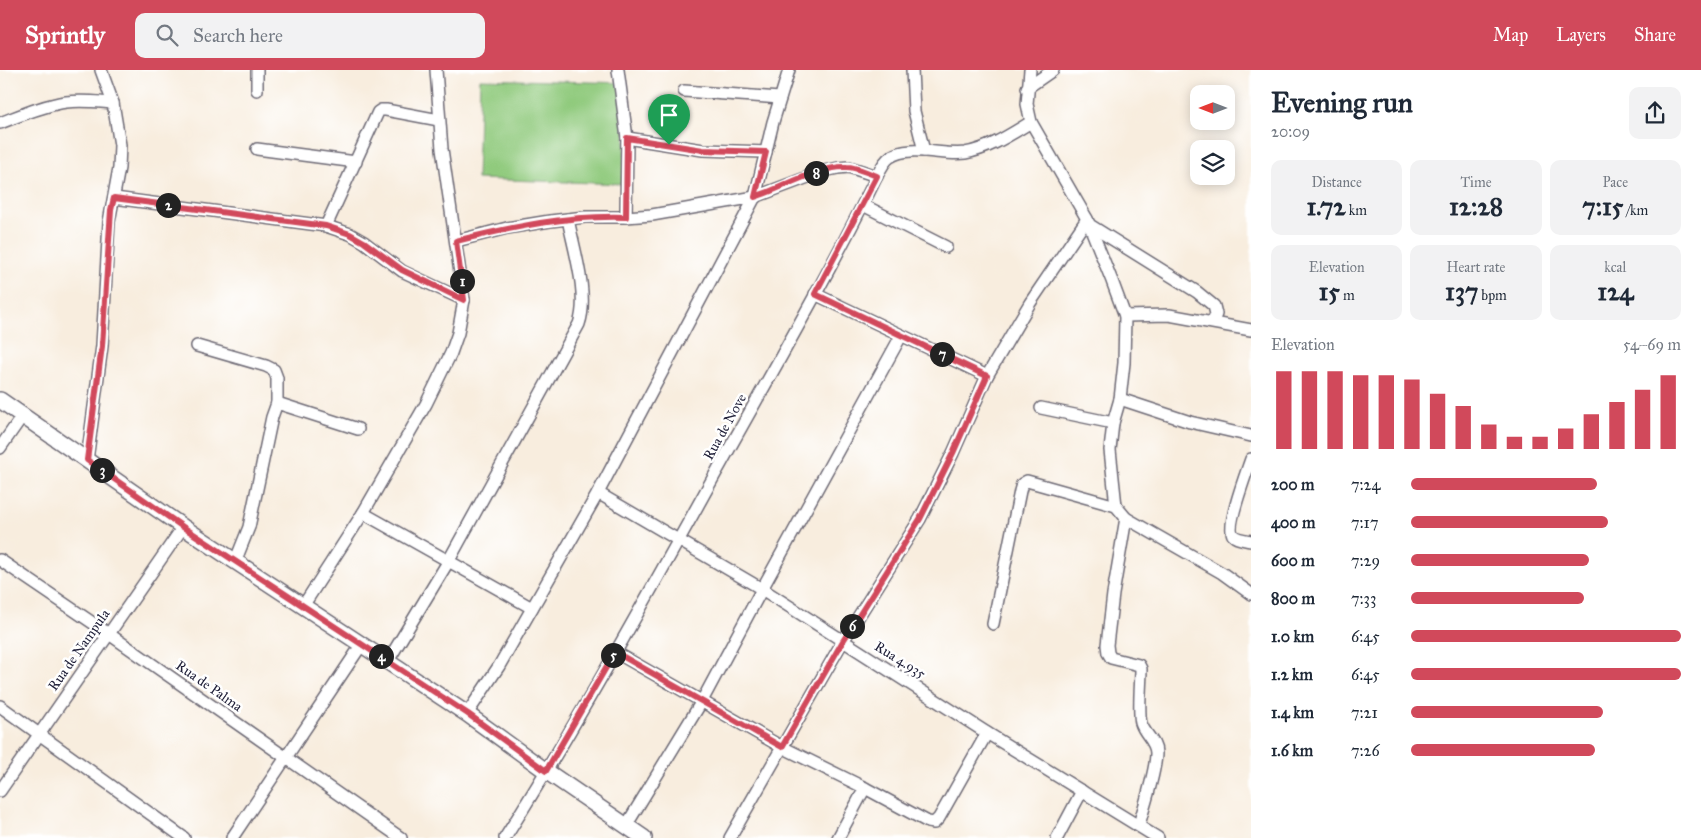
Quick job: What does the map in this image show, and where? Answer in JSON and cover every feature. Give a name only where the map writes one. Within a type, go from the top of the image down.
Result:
[{"type":"main road","points":[[0,400],[235,562],[468,714],[546,771],[644,838]]},
{"type":"street","points":[[87,460],[102,346],[109,222],[119,168],[120,145],[113,103],[101,70]]},
{"type":"street","points":[[257,70],[257,90]]},
{"type":"street","points":[[303,606],[363,514],[426,404],[451,353],[458,333],[464,300],[446,184],[436,70]]},
{"type":"street","points":[[618,70],[627,138],[626,217]]},
{"type":"street","points":[[468,714],[499,666],[598,493],[755,197],[787,75],[779,70]]},
{"type":"street","points":[[912,70],[914,111],[924,151]]},
{"type":"street","points":[[1030,70],[1028,104],[1031,122],[1087,221],[1125,316],[1124,363],[1120,399],[1113,423],[1110,450],[1116,506],[1126,518],[1222,573],[1251,594]]},
{"type":"street","points":[[1028,88],[1053,70]]},
{"type":"street","points":[[684,91],[780,98]]},
{"type":"street","points":[[0,124],[46,107],[67,102],[113,103]]},
{"type":"street","points":[[326,226],[378,112],[381,110],[439,120]]},
{"type":"street","name":"Rua de Nove","points":[[505,838],[546,771],[679,540],[888,158],[898,153],[924,151],[956,153],[971,151],[990,145],[1031,122]]},
{"type":"street","points":[[627,138],[703,150],[766,152]]},
{"type":"street","points":[[257,149],[356,162]]},
{"type":"street","points":[[456,241],[507,228],[568,219],[652,215],[755,197],[824,171],[838,168],[849,167],[877,176]]},
{"type":"street","points":[[114,198],[326,226],[350,234],[402,270],[464,300]]},
{"type":"street","points":[[863,205],[946,247]]},
{"type":"street","points":[[388,661],[448,562],[579,324],[583,313],[583,297],[568,219]]},
{"type":"street","points":[[1087,221],[1197,292],[1214,306],[1216,314],[1213,322]]},
{"type":"street","points":[[730,838],[843,641],[920,519],[953,453],[987,376],[1030,303],[1087,221]]},
{"type":"street","points":[[815,294],[987,376]]},
{"type":"street","points":[[1125,316],[1169,315],[1251,330]]},
{"type":"street","points":[[626,826],[702,701],[901,336]]},
{"type":"street","points":[[197,346],[266,366],[274,370],[277,378],[277,403],[272,416],[249,527],[235,562]]},
{"type":"street","points":[[1120,399],[1190,422],[1251,436]]},
{"type":"street","points":[[277,403],[358,429]]},
{"type":"street","points":[[1041,408],[1113,423]]},
{"type":"street","points":[[0,448],[23,415]]},
{"type":"street","points":[[1251,459],[1232,517],[1231,530],[1237,538],[1251,541]]},
{"type":"street","points":[[993,624],[1022,484],[1027,481],[1116,506]]},
{"type":"street","name":"Rua 4.935","points":[[598,493],[762,589],[987,733],[1158,838]]},
{"type":"street","points":[[363,514],[532,608]]},
{"type":"street","points":[[1126,518],[1113,594],[1107,645],[1108,653],[1112,658],[1139,664],[1141,669],[1140,722],[1155,744],[1155,763],[1139,825]]},
{"type":"street","name":"Rua de Nampula","points":[[0,791],[183,527]]},
{"type":"street","name":"Rua de Palma","points":[[0,560],[400,838]]},
{"type":"street","points":[[232,838],[362,644]]},
{"type":"street","points":[[615,652],[782,747],[928,822],[934,823],[951,798],[987,733]]},
{"type":"street","points":[[0,706],[184,838]]},
{"type":"street","points":[[838,838],[865,788]]},
{"type":"street","points":[[1056,838],[1082,791]]},
{"type":"green space","points":[[480,79],[627,83],[624,184],[477,179]]},
{"type":"route","points":[[627,138],[669,145],[703,150],[766,152],[755,197],[803,178],[838,168],[849,167],[877,176],[815,294],[987,376],[953,453],[920,519],[843,641],[782,747],[615,652],[546,771],[468,714],[183,527],[87,460],[102,346],[109,222],[114,198],[326,226],[350,234],[402,270],[464,300],[456,241],[507,228],[550,221],[603,216],[626,217],[627,138]]}]
